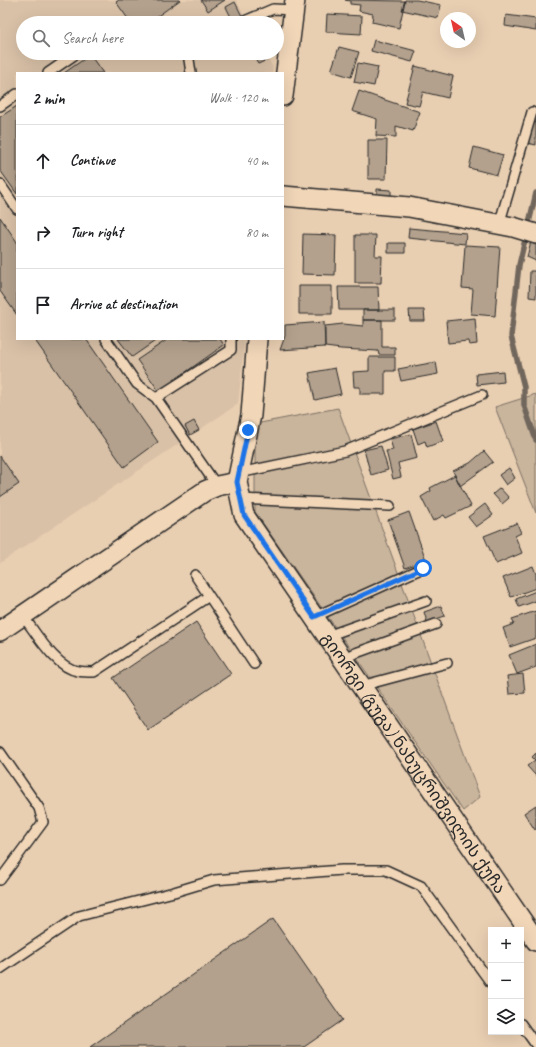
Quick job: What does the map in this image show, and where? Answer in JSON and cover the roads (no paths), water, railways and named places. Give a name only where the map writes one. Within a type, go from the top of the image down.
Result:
[{"type":"street","points":[[284,88],[295,5]]},
{"type":"street","points":[[284,196],[409,207],[506,226],[536,234]]},
{"type":"street","name":"გიორგი (გუგა) ნახუცრიშვილის ქუჩა","points":[[257,340],[251,415],[239,485],[244,515],[536,941]]},
{"type":"street","points":[[0,631],[205,492],[216,486],[239,485]]},
{"type":"lane","points":[[256,16],[273,9],[295,5]]},
{"type":"lane","points":[[49,72],[67,60]]},
{"type":"lane","points":[[189,60],[191,72]]},
{"type":"lane","points":[[0,106],[16,95]]},
{"type":"lane","points":[[506,226],[532,112]]},
{"type":"lane","points":[[0,184],[16,208]]},
{"type":"lane","points":[[107,340],[137,384],[156,398],[216,486]]},
{"type":"lane","points":[[156,398],[231,350],[231,340]]},
{"type":"lane","points":[[239,485],[345,451],[482,395]]},
{"type":"lane","points":[[239,485],[390,506]]},
{"type":"lane","points":[[314,617],[423,568]]},
{"type":"lane","points":[[195,575],[254,664]]},
{"type":"lane","points":[[23,616],[53,655],[63,665],[77,671],[94,672],[209,596]]},
{"type":"lane","points":[[327,636],[426,601]]},
{"type":"lane","points":[[342,658],[436,624]]},
{"type":"lane","points":[[361,686],[447,663]]},
{"type":"lane","points":[[0,752],[39,808],[43,822],[0,880]]},
{"type":"lane","points":[[0,969],[79,916],[174,892],[214,880],[342,870],[386,870],[420,886],[488,979]]},
{"type":"lane","points":[[524,1028],[536,1045]]},
{"type":"waterway","points":[[536,193],[519,265],[511,336],[524,387],[524,405],[536,440]]}]
